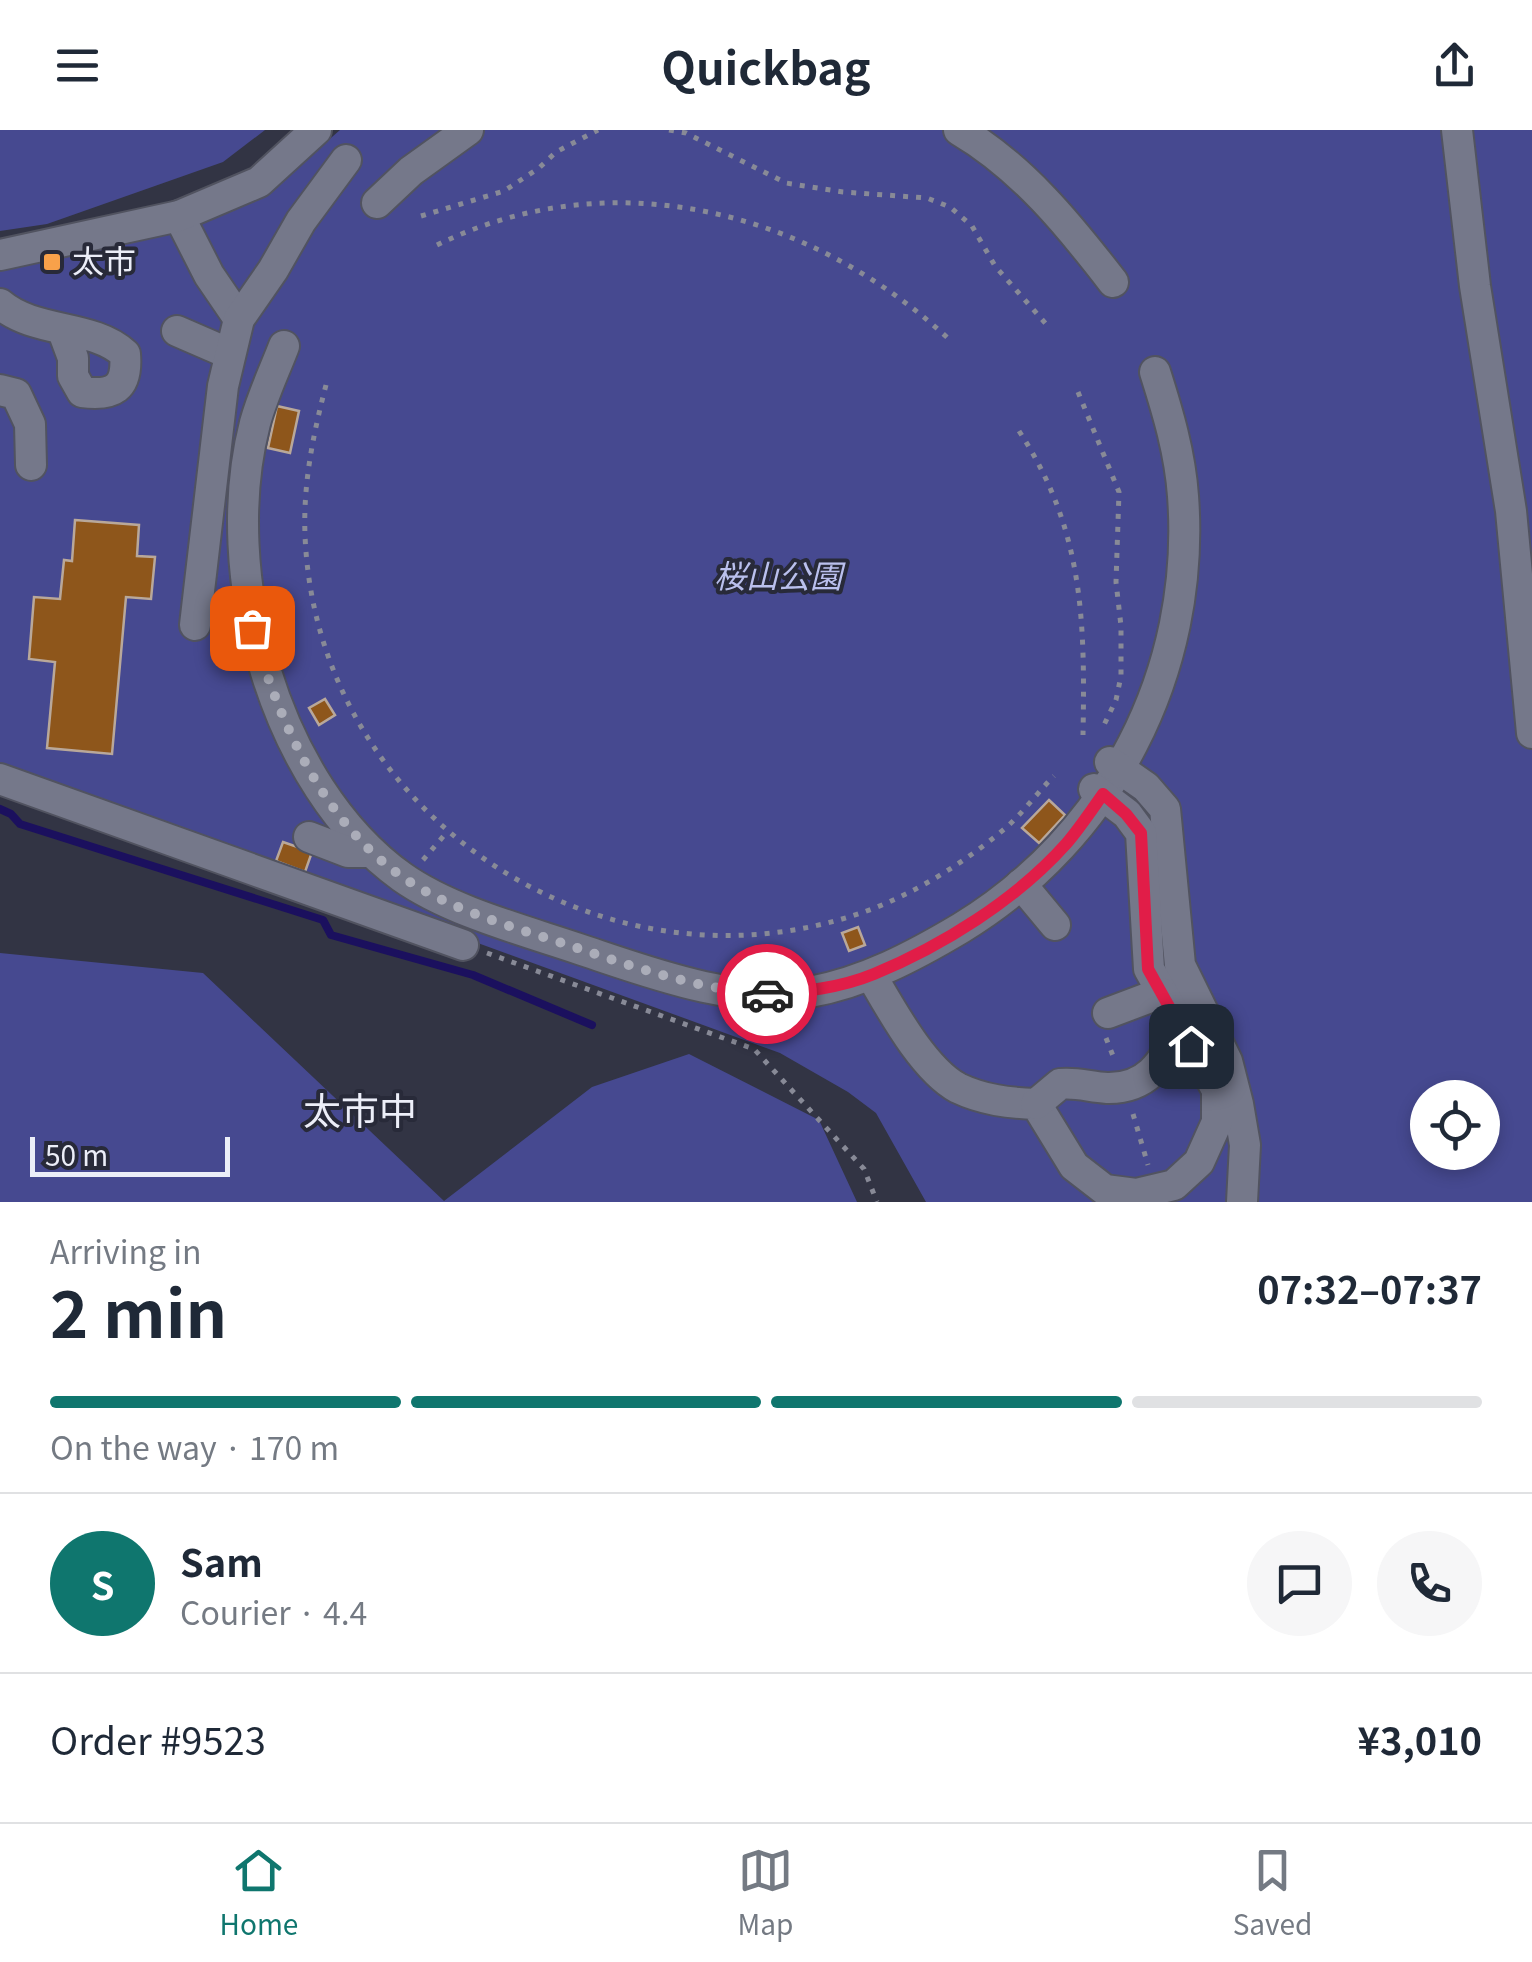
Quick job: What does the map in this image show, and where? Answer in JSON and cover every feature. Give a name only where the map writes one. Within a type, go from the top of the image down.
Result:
[{"type":"street","points":[[0,254],[179,216],[259,182],[316,130]]},
{"type":"street","points":[[376,204],[468,130]]},
{"type":"street","points":[[958,130],[1005,164],[1061,214],[1114,282]]},
{"type":"street","points":[[1457,130],[1475,286],[1511,511],[1532,733]]},
{"type":"street","points":[[195,625],[230,354],[239,319],[300,221],[346,160]]},
{"type":"street","points":[[179,216],[209,275],[239,319]]},
{"type":"street","points":[[0,304],[63,331]]},
{"type":"street","points":[[177,331],[230,354]]},
{"type":"street","points":[[284,346],[256,422],[248,462],[245,576],[252,628],[266,676],[296,745],[332,807],[371,852],[406,880],[436,896],[627,965],[704,986],[764,994],[810,992],[871,975],[946,936],[1021,884],[1065,845],[1115,765],[1139,737],[1170,644],[1184,540],[1183,495],[1174,432],[1155,372]]},
{"type":"street","points":[[0,390],[16,394],[30,424],[32,465]]},
{"type":"street","points":[[1115,765],[1146,787],[1165,810],[1180,965],[1246,1145],[1242,1202]]},
{"type":"street","points":[[0,779],[462,945]]},
{"type":"street","points":[[1036,1104],[1074,1166],[1106,1190],[1136,1194],[1174,1185],[1198,1162],[1216,1122],[1214,1062],[1181,1028],[1148,969],[1141,833],[1126,814],[1098,791]]},
{"type":"street","points":[[309,837],[348,852],[371,852]]},
{"type":"street","points":[[1021,884],[1055,925]]},
{"type":"street","points":[[871,975],[919,1050],[956,1087],[1004,1102],[1036,1104],[1060,1084],[1123,1087],[1152,1076],[1181,1028]]},
{"type":"street","points":[[1106,1025],[1161,993]]},
{"type":"path","points":[[421,216],[504,192],[556,152],[598,130]]},
{"type":"path","points":[[669,130],[701,140],[786,183],[927,198],[950,207],[972,226],[995,266],[1046,324]]},
{"type":"path","points":[[436,245],[465,231],[509,218],[576,206],[664,205],[699,210],[771,229],[839,258],[873,278],[951,341]]},
{"type":"path","points":[[326,385],[312,438],[305,536],[314,601],[346,696],[407,791],[447,832],[509,878],[594,916],[666,931],[759,933],[843,918],[933,880],[1011,824],[1054,776]]},
{"type":"path","points":[[1078,392],[1118,492],[1116,582],[1122,626],[1121,676],[1116,700],[1102,729]]},
{"type":"path","points":[[1019,431],[1056,500],[1076,570],[1084,638],[1083,735]]},
{"type":"path","points":[[406,880],[447,832]]},
{"type":"path","points":[[462,945],[754,1050],[864,1169],[877,1202]]},
{"type":"path","points":[[1106,1025],[1145,1146],[1150,1191]]},
{"type":"green space","points":[[0,130],[265,130],[223,162],[47,224],[0,231]]},
{"type":"green space","name":"桜山公園","points":[[340,130],[1532,130],[1532,1202],[926,1202],[876,1113],[780,1053],[0,769],[0,270],[196,227],[268,193]]},
{"type":"green space","points":[[0,953],[203,973],[444,1201],[592,1087],[689,1054],[819,1120],[857,1202],[0,1202]]},
{"type":"building","points":[[277,406],[299,411],[290,453],[268,448]]},
{"type":"building","points":[[75,520],[139,525],[137,556],[155,557],[151,599],[126,597],[112,754],[47,748],[55,662],[29,659],[34,597],[60,599],[64,560],[72,561]]},
{"type":"building","points":[[325,699],[335,715],[319,725],[309,708]]},
{"type":"building","points":[[1049,800],[1065,815],[1039,843],[1022,828]]},
{"type":"building","points":[[283,842],[312,852],[305,872],[276,861]]},
{"type":"building","points":[[858,927],[865,945],[849,951],[842,933]]},
{"type":"waterway","points":[[0,809],[20,824],[323,920],[331,935],[473,975],[592,1025]]},
{"type":"way so far","points":[[252,628],[266,676],[296,745],[332,807],[371,852],[406,880],[517,928],[627,965],[704,986],[767,994]]},
{"type":"place","name":"太市","points":[[52,262]]},
{"type":"district","name":"太市中","points":[[360,1112]]},
{"type":"route","points":[[767,994],[810,992],[871,975],[930,946],[978,917],[1021,884],[1065,845],[1103,794],[1141,833],[1148,969],[1191,1046]]}]
